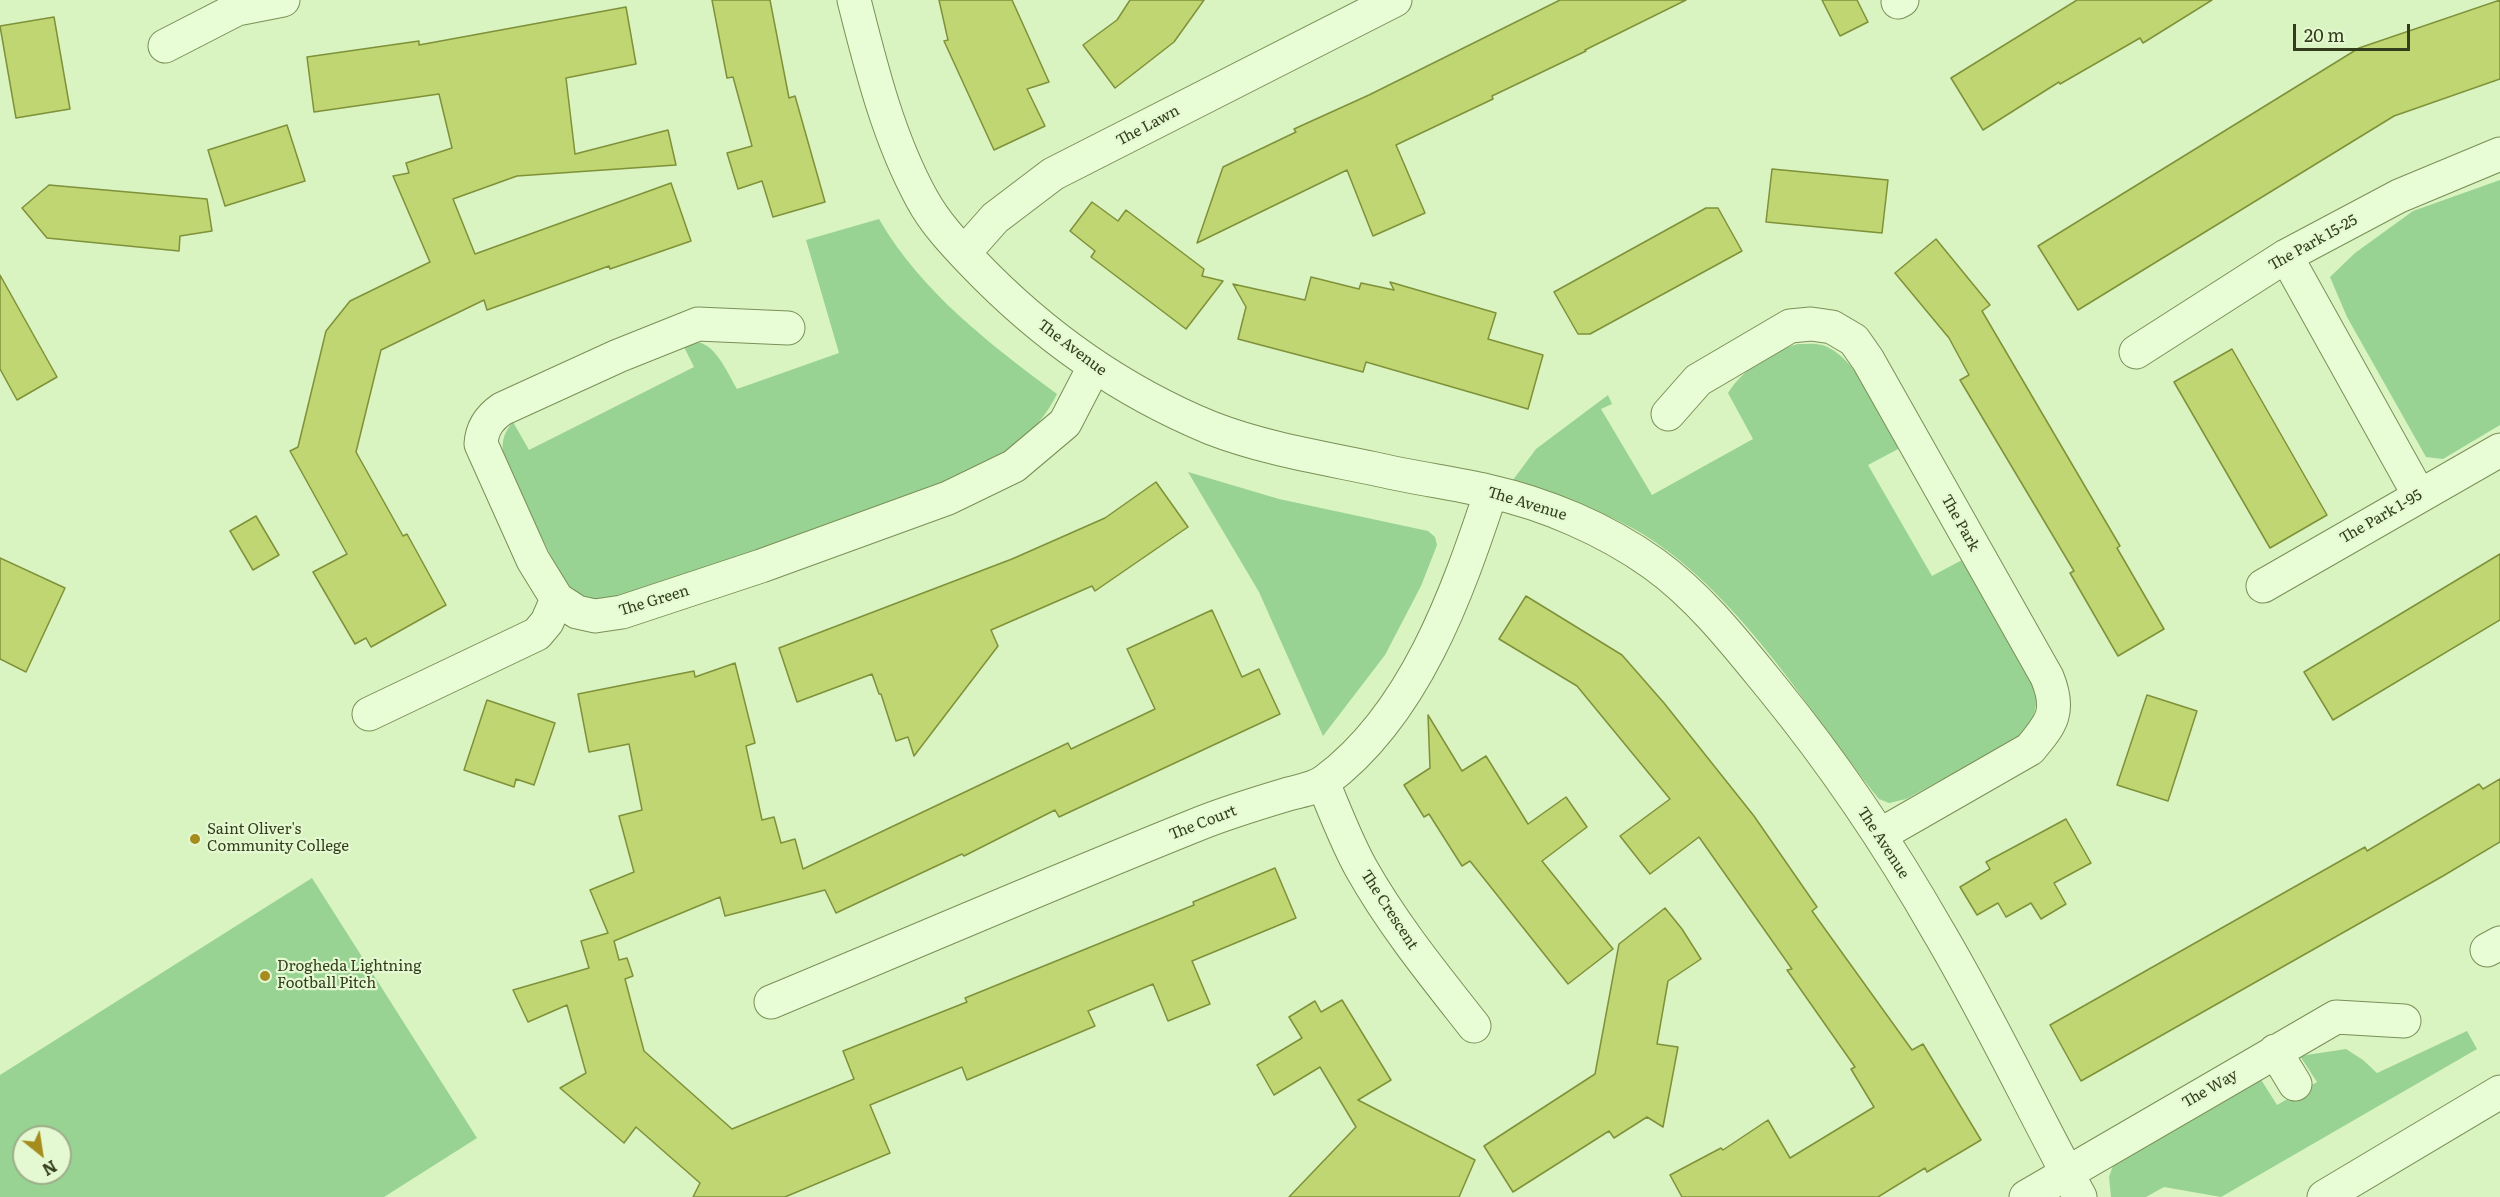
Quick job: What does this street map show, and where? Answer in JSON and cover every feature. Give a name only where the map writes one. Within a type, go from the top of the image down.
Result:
[{"type":"street","points":[[165,46],[237,9],[283,0]]},
{"type":"street","name":"The Avenue","points":[[854,0],[889,124],[921,197],[939,226],[1004,296],[1094,367],[1166,407],[1215,429],[1266,445],[1491,492],[1574,518],[1607,534],[1652,562],[1682,586],[1709,613],[1781,698],[1880,835],[1940,932],[2074,1185]]},
{"type":"street","name":"The Lawn","points":[[964,253],[995,218],[1053,174],[1343,12],[1395,0]]},
{"type":"street","name":"The Park 15-25","points":[[2136,352],[2286,256],[2399,196],[2500,154]]},
{"type":"street","points":[[2286,256],[2419,495]]},
{"type":"street","name":"The Green","points":[[788,328],[698,324],[607,361],[502,409],[492,416],[484,427],[481,444],[533,560],[557,599],[578,612],[595,616],[622,612],[760,566],[948,498],[1014,466],[1065,423],[1094,367]]},
{"type":"street","name":"The Park","points":[[1668,414],[1698,380],[1790,326],[1811,324],[1832,327],[1854,340],[1868,360],[2047,677],[2055,708],[2048,727],[2030,749],[1880,835]]},
{"type":"street","name":"The Park 1-95","points":[[2263,586],[2500,450]]},
{"type":"street","name":"The Court","points":[[771,1002],[1203,822],[1323,783],[1353,757],[1378,727],[1421,664],[1455,596],[1491,492]]},
{"type":"street","points":[[369,714],[537,634],[547,622],[557,599]]},
{"type":"street","name":"The Crescent","points":[[1323,783],[1360,866],[1388,913],[1416,953],[1474,1026]]},
{"type":"street","name":"The Way","points":[[2026,1197],[2074,1185],[2275,1051],[2336,1017],[2404,1021]]},
{"type":"street","points":[[2275,1051],[2295,1084]]},
{"type":"street","points":[[2324,1197],[2498,1099]]},
{"type":"green space","points":[[2500,180],[2500,425],[2443,459],[2426,457],[2347,317],[2330,277],[2355,253],[2413,211]]},
{"type":"green space","points":[[879,219],[915,270],[936,294],[1007,356],[1057,394],[1039,422],[1017,443],[962,477],[627,597],[608,600],[593,599],[572,589],[564,582],[505,464],[503,442],[513,422],[529,450],[694,367],[683,345],[693,342],[702,343],[716,354],[737,389],[839,353],[806,240]]},
{"type":"green space","points":[[1798,344],[1819,344],[1834,351],[1857,374],[1900,448],[1868,465],[1932,576],[1962,560],[2034,685],[2036,693],[2034,713],[2020,737],[1906,799],[1889,803],[1879,799],[1768,653],[1706,584],[1672,555],[1636,530],[1576,502],[1513,480],[1536,449],[1608,395],[1612,404],[1601,409],[1652,495],[1753,439],[1728,393],[1734,384],[1758,362]]},
{"type":"green space","points":[[1188,472],[1279,499],[1428,531],[1435,537],[1437,545],[1421,586],[1385,655],[1323,736],[1259,592]]},
{"type":"green space","name":"Drogheda Lightning Football Pitch","points":[[312,878],[477,1138],[384,1197],[0,1197],[0,1075]]},
{"type":"green space","points":[[2467,1031],[2477,1049],[2221,1197],[2164,1187],[2146,1197],[2111,1197],[2109,1177],[2115,1160],[2260,1078],[2277,1105],[2317,1082],[2300,1056],[2346,1049],[2377,1073]]},
{"type":"building","points":[[712,0],[770,0],[789,98],[795,96],[825,202],[773,217],[762,181],[738,189],[727,153],[752,146],[733,77],[727,78]]},
{"type":"building","points":[[939,0],[1012,0],[1049,82],[1027,89],[1045,126],[994,150],[944,41],[948,40]]},
{"type":"building","points":[[1130,0],[1204,0],[1174,42],[1115,88],[1083,45],[1117,20]]},
{"type":"building","points":[[1560,0],[1686,0],[1492,96],[1493,99],[1396,145],[1425,213],[1373,236],[1347,170],[1197,243],[1223,167],[1296,132],[1294,129],[1369,95]]},
{"type":"building","points":[[1822,0],[1857,0],[1868,22],[1840,36]]},
{"type":"building","points":[[2077,0],[2212,0],[2143,43],[2140,38],[2060,84],[2059,82],[1983,130],[1951,78]]},
{"type":"building","points":[[2500,0],[2500,79],[2394,116],[2078,310],[2038,246],[2359,48]]},
{"type":"building","points":[[626,7],[636,64],[566,78],[575,154],[668,130],[676,165],[517,176],[453,199],[475,254],[671,183],[691,241],[610,269],[609,266],[487,310],[484,300],[381,350],[356,452],[403,536],[407,534],[446,605],[371,647],[366,638],[355,644],[313,572],[347,554],[290,451],[298,447],[326,331],[350,301],[430,262],[393,176],[409,173],[406,163],[452,148],[439,94],[314,112],[307,57],[419,41],[419,45]]},
{"type":"building","points":[[54,17],[70,109],[16,118],[0,26]]},
{"type":"building","points":[[287,125],[305,181],[225,206],[208,150]]},
{"type":"building","points":[[1772,169],[1888,180],[1882,233],[1766,222]]},
{"type":"building","points":[[49,185],[207,199],[212,231],[180,236],[179,251],[47,238],[22,208]]},
{"type":"building","points":[[1092,202],[1118,221],[1126,210],[1204,269],[1202,276],[1223,281],[1186,329],[1091,257],[1095,251],[1070,231]]},
{"type":"building","points":[[1706,208],[1718,208],[1742,251],[1590,334],[1578,334],[1554,292]]},
{"type":"building","points":[[1936,239],[1990,305],[1982,311],[2120,546],[2117,548],[2164,629],[2118,656],[2070,573],[2074,571],[1960,380],[1969,375],[1949,338],[1895,273]]},
{"type":"building","points":[[0,275],[57,377],[17,400],[0,369]]},
{"type":"building","points":[[1311,277],[1359,289],[1361,283],[1394,290],[1390,282],[1496,313],[1488,339],[1543,355],[1528,409],[1366,362],[1363,372],[1238,339],[1246,307],[1233,284],[1305,300]]},
{"type":"building","points":[[2232,349],[2327,515],[2270,548],[2174,382]]},
{"type":"building","points":[[1156,482],[1188,527],[1095,591],[1092,586],[991,630],[998,646],[914,756],[908,737],[896,741],[872,674],[797,702],[779,648],[1012,559],[1105,518]]},
{"type":"building","points":[[256,516],[279,555],[253,570],[230,531]]},
{"type":"building","points":[[2500,554],[2500,620],[2333,720],[2304,672]]},
{"type":"building","points":[[0,558],[65,588],[26,672],[0,659]]},
{"type":"building","points":[[1526,596],[1622,655],[1664,703],[1754,816],[1817,907],[1812,911],[1912,1050],[1923,1044],[1981,1140],[1927,1172],[1925,1168],[1878,1197],[1682,1197],[1670,1175],[1721,1148],[1723,1150],[1768,1120],[1790,1158],[1874,1107],[1851,1069],[1855,1067],[1787,970],[1792,969],[1699,837],[1650,874],[1620,836],[1670,799],[1577,686],[1499,639]]},
{"type":"building","points":[[1212,610],[1242,677],[1259,669],[1280,714],[1059,817],[1055,810],[964,856],[962,854],[836,913],[825,890],[725,916],[720,897],[614,941],[619,960],[627,958],[633,976],[625,979],[644,1051],[732,1129],[854,1079],[843,1051],[967,1002],[965,998],[1194,905],[1193,902],[1275,868],[1296,918],[1192,961],[1210,1004],[1168,1021],[1153,984],[1088,1011],[1095,1026],[967,1080],[962,1067],[870,1105],[890,1153],[785,1197],[693,1197],[700,1183],[636,1127],[624,1143],[560,1088],[586,1073],[567,1005],[528,1022],[513,990],[589,968],[581,941],[608,933],[590,890],[634,872],[619,816],[642,810],[629,744],[589,752],[578,694],[694,671],[695,677],[735,663],[755,743],[746,746],[762,820],[774,817],[781,843],[795,839],[803,869],[1068,743],[1071,749],[1155,709],[1127,649]]},
{"type":"building","points":[[2147,695],[2197,711],[2168,801],[2117,785]]},
{"type":"building","points":[[487,700],[555,723],[534,785],[516,779],[514,787],[464,770]]},
{"type":"building","points":[[1428,715],[1462,771],[1486,756],[1528,824],[1566,797],[1587,827],[1542,861],[1613,949],[1568,984],[1470,861],[1462,866],[1429,814],[1424,817],[1404,785],[1430,768]]},
{"type":"building","points":[[2500,779],[2500,842],[2081,1081],[2050,1025],[2365,847],[2367,851],[2479,784],[2483,789]]},
{"type":"building","points":[[2066,819],[2091,863],[2054,883],[2066,904],[2041,919],[2031,903],[2006,917],[1998,903],[1977,915],[1960,887],[1990,869],[1986,862]]},
{"type":"building","points":[[1665,908],[1701,959],[1668,981],[1657,1044],[1678,1047],[1663,1127],[1647,1117],[1614,1138],[1609,1131],[1513,1192],[1484,1146],[1595,1074],[1619,944]]},
{"type":"building","points":[[1342,1000],[1391,1080],[1358,1100],[1475,1160],[1459,1197],[1289,1197],[1356,1127],[1320,1067],[1274,1095],[1257,1065],[1302,1038],[1289,1017],[1315,1001],[1321,1012]]},
{"type":"place","name":"Saint Oliver's Community College","points":[[195,839]]},
{"type":"place","name":"Drogheda Lightning Football Pitch","points":[[265,976]]}]
